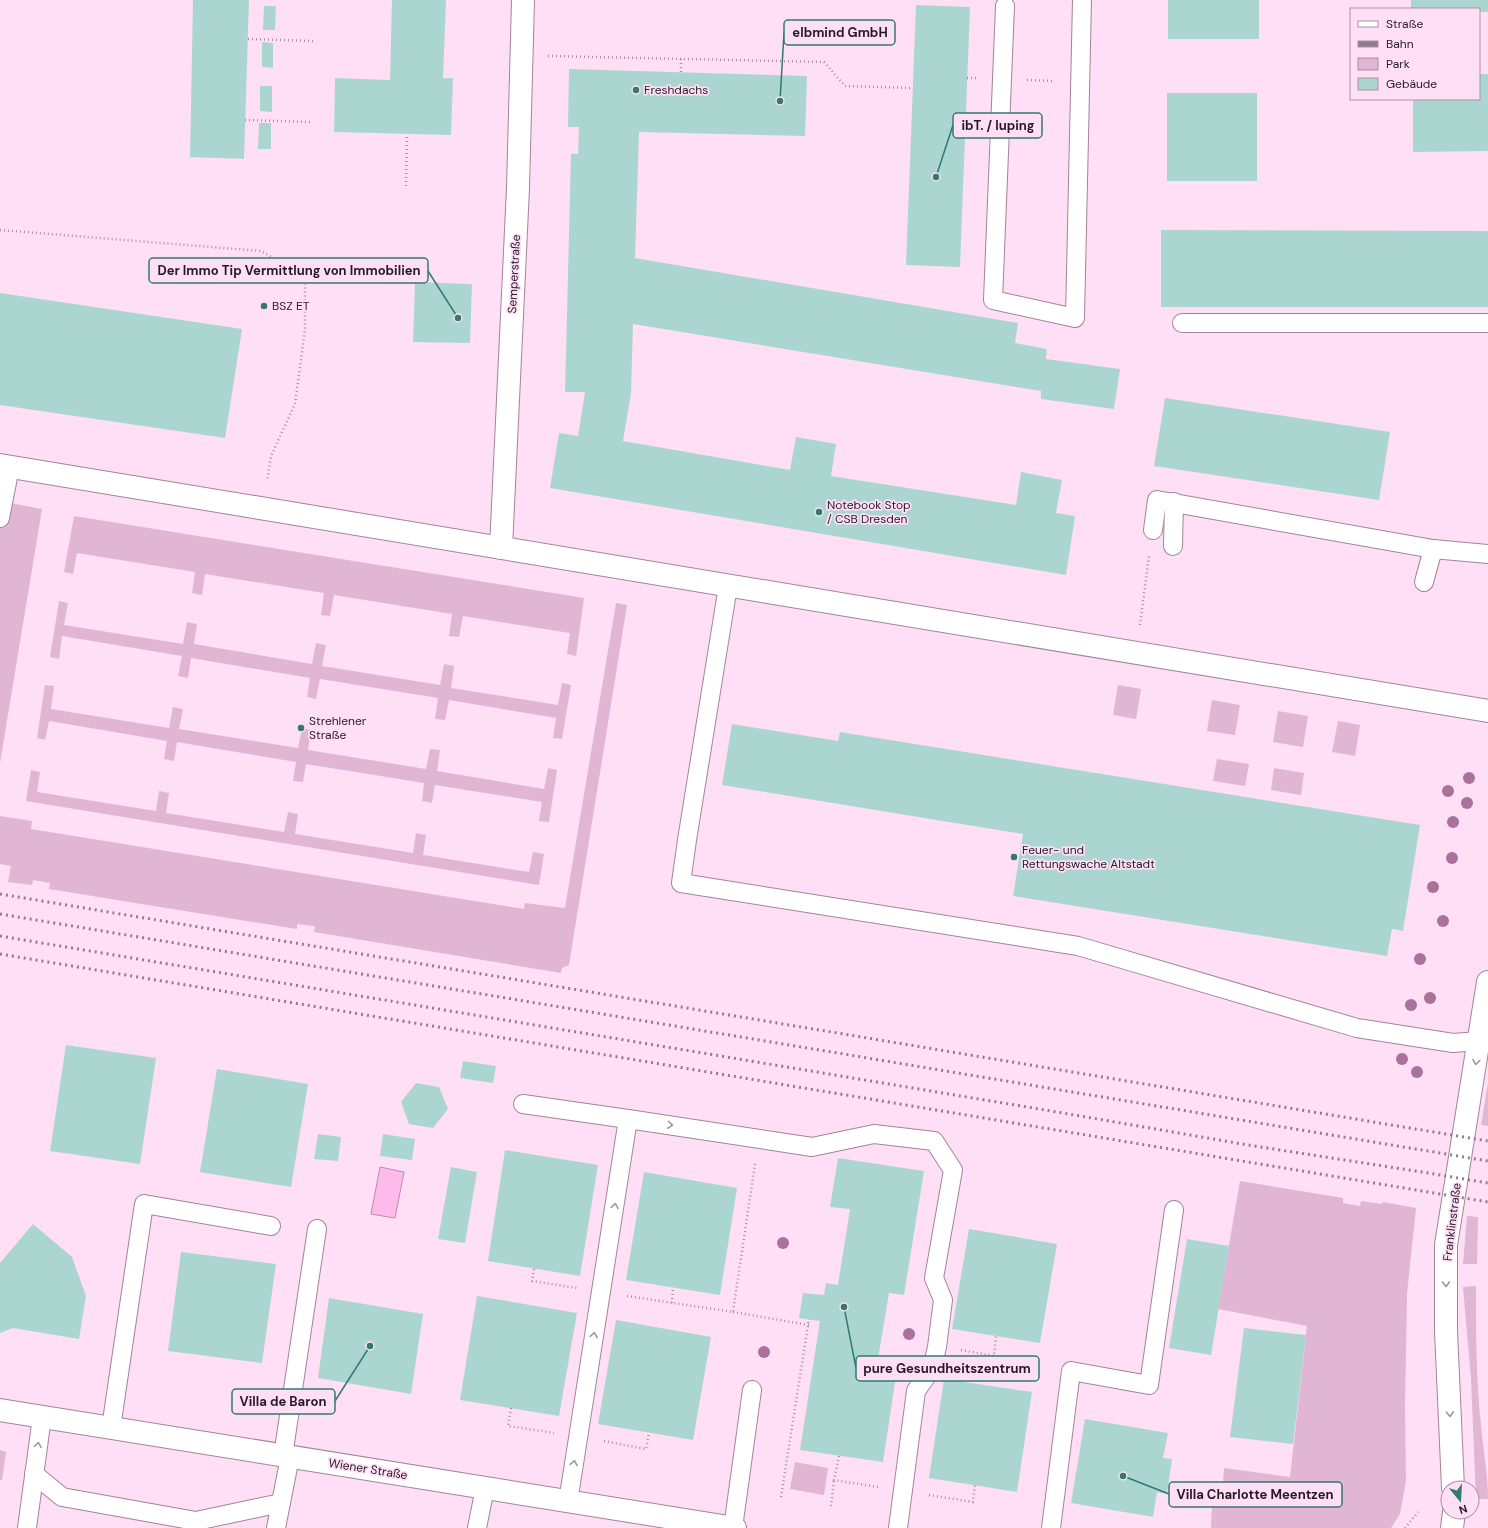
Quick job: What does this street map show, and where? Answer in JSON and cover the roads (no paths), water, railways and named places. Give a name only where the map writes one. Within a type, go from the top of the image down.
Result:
[{"type":"main road","name":"Semperstraße","points":[[501,548],[518,188],[523,0]]},
{"type":"main road","points":[[5,466],[1488,711]]},
{"type":"main road","name":"Franklinstraße","points":[[1453,1480],[1446,1331],[1446,1245],[1483,1038],[1488,982]]},
{"type":"main road","name":"Wiener Straße","points":[[0,1410],[734,1528]]},
{"type":"lane","points":[[1005,6],[993,300],[1075,318],[1082,0]]},
{"type":"lane","points":[[1182,323],[1488,323]]},
{"type":"lane","points":[[0,518],[5,466]]},
{"type":"lane","points":[[1153,530],[1157,500],[1433,549],[1488,554]]},
{"type":"lane","points":[[1173,546],[1174,502]]},
{"type":"lane","points":[[1424,582],[1433,549]]},
{"type":"lane","points":[[728,586],[681,883],[1078,946],[1357,1028],[1453,1043],[1483,1038]]},
{"type":"lane","points":[[523,1104],[812,1147],[874,1134],[934,1141],[953,1170],[934,1278],[943,1300],[937,1347],[932,1368],[916,1391],[898,1528]]},
{"type":"lane","points":[[568,1502],[628,1119]]},
{"type":"lane","points":[[111,1428],[144,1204],[271,1226]]},
{"type":"lane","points":[[1051,1528],[1071,1371],[1149,1385],[1174,1210]]},
{"type":"lane","points":[[276,1528],[281,1503],[317,1229]]},
{"type":"lane","points":[[734,1528],[752,1390]]},
{"type":"lane","points":[[27,1528],[42,1417]]},
{"type":"lane","points":[[34,1474],[62,1497],[196,1521],[281,1503]]},
{"type":"lane","points":[[477,1528],[485,1488]]},
{"type":"railway","points":[[0,894],[1488,1141]]},
{"type":"railway","points":[[0,914],[1488,1161]]},
{"type":"railway","points":[[0,936],[1248,1145],[1488,1183]]},
{"type":"railway","points":[[0,954],[1488,1202]]},
{"type":"place","name":"Freshdachs","points":[[636,90]]},
{"type":"place","name":"elbmind GmbH","points":[[780,101]]},
{"type":"place","name":"ibT. / luping","points":[[936,177]]},
{"type":"place","name":"BSZ ET","points":[[264,306]]},
{"type":"place","name":"Der Immo Tip Vermittlung von Immobilien","points":[[458,318]]},
{"type":"place","name":"Notebook Stop / CSB Dresden","points":[[819,512]]},
{"type":"place","name":"Strehlener Straße","points":[[301,728]]},
{"type":"place","name":"Feuer- und Rettungswache Altstadt","points":[[1014,857]]},
{"type":"place","name":"pure Gesundheitszentrum","points":[[844,1307]]},
{"type":"place","name":"Villa de Baron","points":[[370,1346]]},
{"type":"place","name":"Villa Charlotte Meentzen","points":[[1123,1476]]}]
